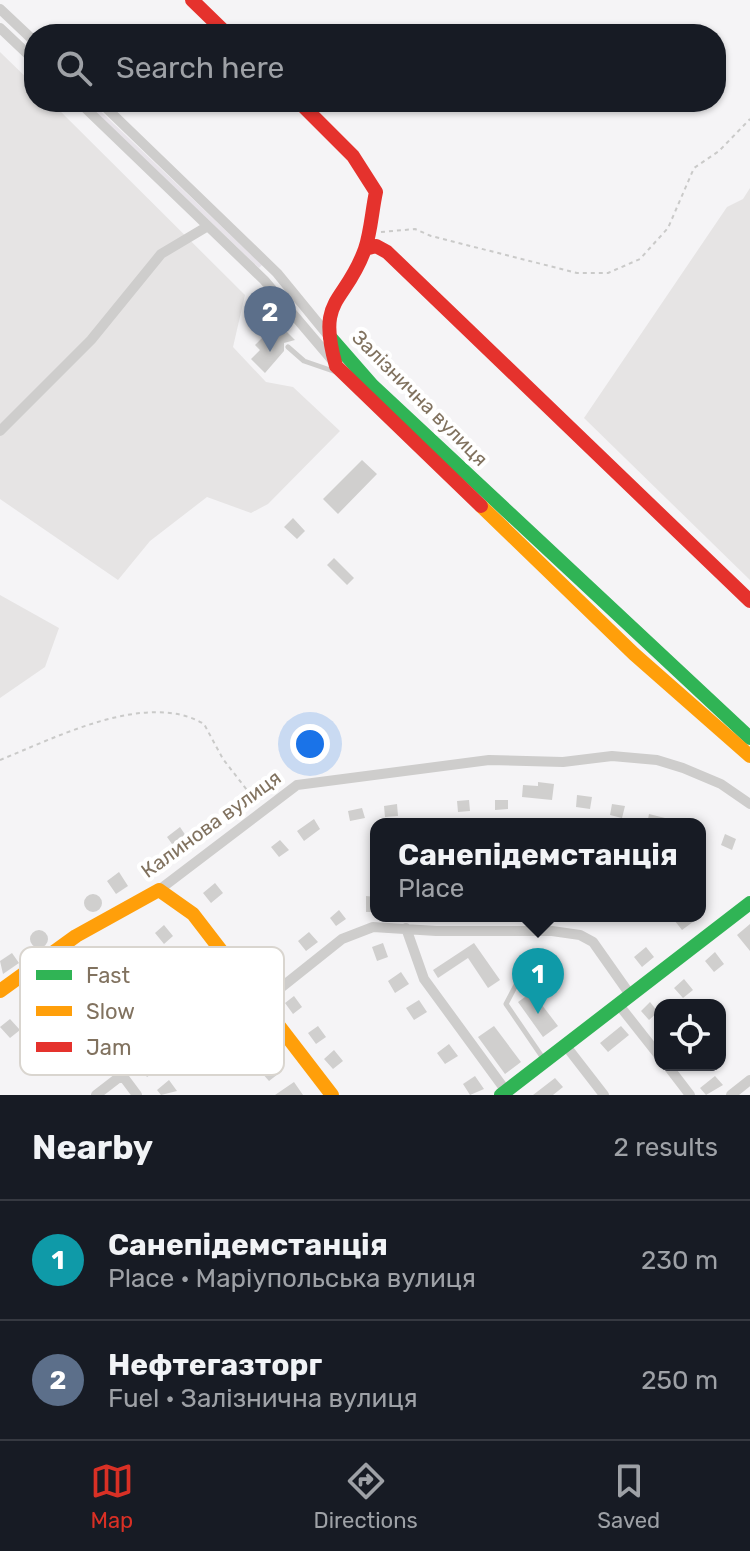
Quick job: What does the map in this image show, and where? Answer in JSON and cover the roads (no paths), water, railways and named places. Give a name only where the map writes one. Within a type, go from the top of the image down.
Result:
[{"type":"main road","points":[[192,0],[217,24]]},
{"type":"main road","points":[[308,112],[367,174],[376,192],[365,249],[330,311],[327,334]]},
{"type":"main road","points":[[365,249],[376,246],[387,252],[750,601]]},
{"type":"main road","name":"Залізнична вулиця","points":[[327,334],[341,371],[634,654],[750,756]]},
{"type":"main road","name":"Залізнична вулиця","points":[[327,334],[372,385],[649,647],[750,738]]},
{"type":"main road","points":[[159,890],[193,914],[219,947]]},
{"type":"main road","name":"Калинова вулиця","points":[[65,947],[159,890]]},
{"type":"main road","points":[[503,1093],[750,903]]},
{"type":"main road","name":"Калинова вулиця","points":[[0,991],[20,977]]},
{"type":"main road","points":[[284,1030],[332,1095]]},
{"type":"street","points":[[0,9],[24,32]]},
{"type":"street","points":[[0,28],[24,51]]},
{"type":"street","points":[[89,112],[276,293],[341,371]]},
{"type":"street","points":[[110,112],[277,273],[327,334]]},
{"type":"street","points":[[0,431],[82,350],[161,254],[194,231],[208,226]]},
{"type":"street","name":"Калинова вулиця","points":[[159,890],[297,785],[489,760],[563,762],[612,756],[657,760],[683,768],[721,784],[750,804]]},
{"type":"street","points":[[406,928],[424,979],[503,1093]]},
{"type":"street","points":[[284,986],[360,929],[552,931],[580,935],[593,942],[654,1047]]},
{"type":"street","points":[[566,1046],[604,1095]]},
{"type":"street","points":[[672,1071],[690,1095]]},
{"type":"street","points":[[96,1095],[122,1075],[137,1095]]},
{"type":"street","points":[[731,1095],[750,1080]]},
{"type":"lane","points":[[270,330],[266,323],[276,293]]},
{"type":"lane","points":[[288,347],[304,361],[341,371]]},
{"type":"lane","points":[[538,962],[517,983],[506,1004],[546,1061]]},
{"type":"place","name":"Нефтегазторг","points":[[270,352]]},
{"type":"place","name":"Санепідемстанція","points":[[538,1014]]}]
